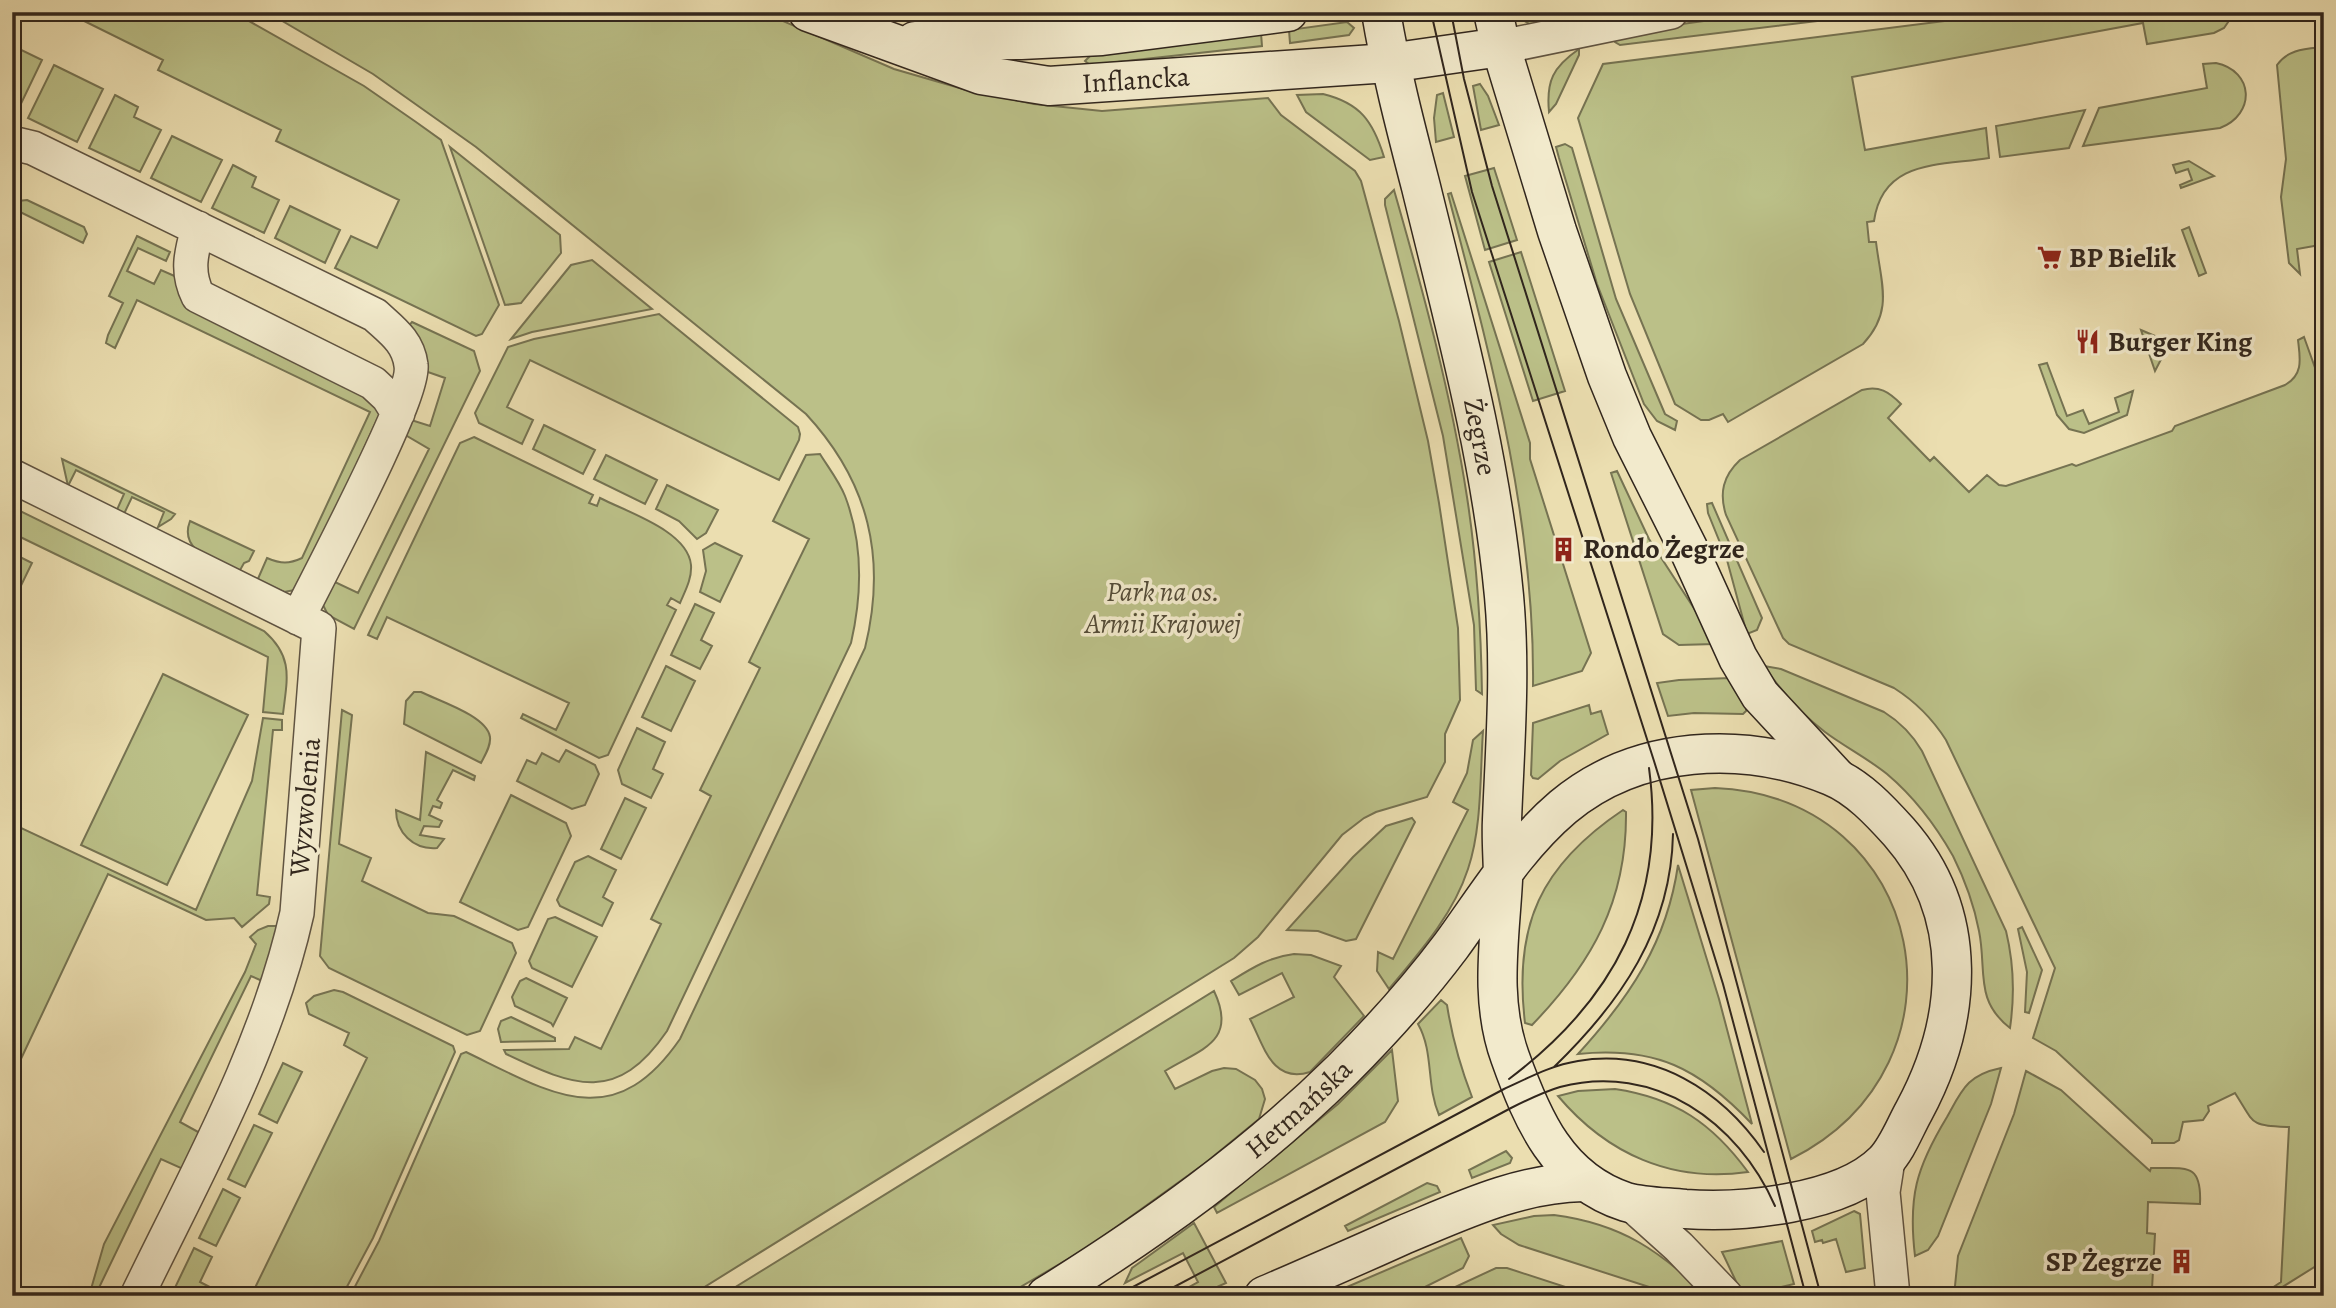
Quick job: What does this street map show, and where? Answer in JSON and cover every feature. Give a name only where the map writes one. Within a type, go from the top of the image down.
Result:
[{"type":"street","name":"Inflancka","points":[[808,12],[981,75],[1049,86],[1389,63],[1497,30]]},
{"type":"street","name":"Inflancka","points":[[888,41],[1021,40],[1102,36],[1288,12]]},
{"type":"street","name":"Żegrze","points":[[1381,12],[1389,63],[1474,402],[1495,516],[1505,601],[1508,675],[1501,831],[1503,872]]},
{"type":"street","points":[[1671,12],[1497,30],[1557,231],[1607,376],[1632,437],[1688,548],[1738,658],[1760,695],[1836,777],[1878,808],[1913,848],[1936,891],[1951,937],[1953,987],[1946,1035],[1932,1077],[1888,1160],[1883,1192],[1893,1296]]},
{"type":"street","points":[[12,143],[33,148],[375,315],[404,342],[412,368],[398,413],[298,618]]},
{"type":"street","points":[[198,228],[190,260],[191,281],[198,296],[373,383],[388,397],[398,413]]},
{"type":"street","name":"Wyzwolenia","points":[[12,476],[319,628],[297,913],[287,959],[250,1060],[137,1296]]},
{"type":"street","points":[[1726,1296],[1679,1247],[1630,1203],[1583,1182],[1563,1162],[1544,1133],[1523,1092],[1505,1045],[1495,979],[1503,872],[1534,835],[1567,803],[1626,770],[1660,759],[1698,753],[1744,754],[1836,777]]},
{"type":"street","name":"Hetmańska","points":[[1046,1296],[1181,1207],[1302,1109],[1394,1015],[1446,953],[1503,872]]},
{"type":"street","points":[[1630,1203],[1729,1210],[1785,1203],[1834,1192],[1888,1160]]},
{"type":"street","points":[[1264,1296],[1469,1207],[1516,1191],[1562,1182],[1583,1182]]},
{"type":"green space","points":[[66,12],[233,12],[364,86],[441,140],[499,305],[482,334],[476,336],[335,268],[351,236],[377,248],[399,200],[276,141],[281,130],[158,70],[163,60]]},
{"type":"green space","name":"Park na os. Armii Krajowej","points":[[267,12],[762,12],[894,69],[963,89],[1034,104],[1102,111],[1268,98],[1281,115],[1355,171],[1361,181],[1428,441],[1458,628],[1460,700],[1445,734],[1445,762],[1427,797],[1376,812],[1342,835],[1258,937],[1234,958],[690,1296],[350,1296],[379,1241],[461,1054],[466,1052],[553,1091],[580,1097],[605,1097],[630,1088],[655,1069],[680,1039],[865,648],[874,583],[873,552],[858,494],[845,467],[828,440],[806,414],[476,147],[373,74]]},
{"type":"green space","points":[[881,12],[1165,12],[1090,23],[953,23]]},
{"type":"green space","points":[[1521,12],[1572,12],[1574,19],[1531,25],[1523,20]]},
{"type":"green space","points":[[1769,12],[1892,12],[1620,45],[1613,38],[1682,24]]},
{"type":"green space","points":[[2016,12],[2235,12],[2224,28],[2214,33],[2147,44],[2143,23],[1852,77],[1865,150],[1986,128],[1989,158],[1916,169],[1889,186],[1880,201],[1874,221],[1867,222],[1869,242],[1876,242],[1883,296],[1879,320],[1863,344],[1728,422],[1723,414],[1709,420],[1701,420],[1675,404],[1630,294],[1578,118],[1603,64]]},
{"type":"green space","points":[[1347,22],[1354,28],[1349,35],[1290,43],[1289,30]]},
{"type":"green space","points":[[1261,33],[1262,46],[1090,65],[1085,61],[1090,56]]},
{"type":"green space","points":[[12,42],[16,44],[15,47],[42,60],[17,112],[12,110]]},
{"type":"green space","points":[[2324,47],[2324,240],[2314,246],[2297,249],[2300,274],[2289,263],[2281,197],[2286,159],[2277,65],[2292,53]]},
{"type":"green space","points":[[1579,49],[1579,55],[1556,104],[1549,112],[1550,83],[1553,76],[1563,62]]},
{"type":"green space","points":[[2216,63],[2238,75],[2246,93],[2245,103],[2232,122],[2220,128],[2083,146],[2099,108],[2207,88],[2203,64]]},
{"type":"green space","points":[[54,65],[103,89],[77,142],[28,118]]},
{"type":"green space","points":[[1480,84],[1488,96],[1499,125],[1481,130],[1473,86]]},
{"type":"green space","points":[[1443,93],[1454,137],[1436,142],[1434,118],[1437,95]]},
{"type":"green space","points":[[1323,94],[1347,103],[1363,115],[1375,133],[1384,157],[1370,160],[1306,112],[1297,95]]},
{"type":"green space","points":[[115,95],[138,107],[134,117],[161,130],[140,172],[89,148]]},
{"type":"green space","points":[[2085,110],[2069,148],[2000,157],[1996,126]]},
{"type":"green space","points":[[172,136],[222,160],[201,202],[151,178]]},
{"type":"green space","points":[[1565,144],[1572,148],[1616,299],[1665,414],[1677,421],[1675,430],[1657,421],[1644,404],[1597,284],[1556,147]]},
{"type":"green space","points":[[450,147],[560,235],[561,253],[521,303],[505,305]]},
{"type":"green space","points":[[2189,161],[2214,176],[2181,188],[2180,185],[2192,180],[2188,169],[2176,173],[2173,165]]},
{"type":"green space","points":[[233,165],[256,177],[252,187],[279,200],[264,233],[212,208]]},
{"type":"green space","points":[[1494,168],[1517,240],[1485,250],[1465,176]]},
{"type":"green space","points":[[1394,190],[1435,342],[1460,458],[1476,570],[1482,694],[1476,690],[1474,625],[1443,436],[1385,205],[1385,199]]},
{"type":"green space","points":[[1451,193],[1530,443],[1530,459],[1591,653],[1582,671],[1533,686],[1532,623],[1518,499],[1494,376],[1448,194]]},
{"type":"green space","points":[[27,200],[84,227],[87,234],[83,243],[14,209],[18,201]]},
{"type":"green space","points":[[290,206],[340,230],[325,263],[275,238]]},
{"type":"green space","points":[[2189,227],[2206,273],[2199,276],[2182,230]]},
{"type":"green space","points":[[137,236],[170,252],[166,261],[138,248],[127,271],[154,284],[161,270],[179,278],[369,390],[381,411],[300,589],[284,592],[257,581],[267,558],[285,562],[302,558],[370,412],[137,300],[115,348],[106,343],[123,303],[109,296]]},
{"type":"green space","points":[[1521,252],[1565,391],[1533,401],[1489,262]]},
{"type":"green space","points":[[592,260],[652,309],[532,332],[511,339],[571,265]]},
{"type":"green space","points":[[659,314],[798,427],[799,440],[779,480],[530,360],[507,407],[533,420],[522,444],[479,423],[475,413],[508,347],[534,339]]},
{"type":"green space","points":[[412,322],[474,351],[480,371],[354,629],[328,615],[321,601],[335,582],[358,593],[429,449],[402,433],[405,418],[430,426],[445,378],[422,370],[408,327]]},
{"type":"green space","points":[[2141,330],[2169,344],[2155,371]]},
{"type":"green space","points":[[2304,337],[2318,376],[2324,374],[2324,1261],[2268,1296],[2260,1296],[2281,1282],[2289,1127],[2255,1122],[2235,1093],[2208,1106],[2209,1111],[2203,1120],[2183,1122],[2179,1140],[2174,1143],[2152,1143],[2152,1140],[2056,1051],[2033,1038],[2055,968],[1946,740],[1923,711],[1894,688],[1789,644],[1783,638],[1726,515],[1723,492],[1726,479],[1740,460],[1862,390],[1874,388],[1888,393],[1901,404],[1888,418],[1930,461],[1934,457],[1969,492],[1987,475],[1999,485],[2006,486],[2072,464],[2076,466],[2285,385],[2298,371],[2298,340]]},
{"type":"green space","points":[[2047,363],[2067,416],[2083,410],[2089,424],[2119,412],[2115,398],[2133,391],[2127,415],[2084,433],[2069,429],[2057,415],[2039,365]]},
{"type":"green space","points":[[544,425],[595,450],[583,474],[533,449]]},
{"type":"green space","points":[[474,437],[593,495],[589,503],[597,506],[600,498],[640,516],[668,533],[687,553],[691,570],[686,589],[680,603],[671,598],[667,605],[676,610],[608,755],[599,758],[521,718],[523,714],[556,730],[569,703],[387,617],[377,639],[368,635],[460,443]]},
{"type":"green space","points":[[820,454],[843,490],[855,532],[859,588],[851,643],[667,1031],[649,1054],[630,1070],[612,1079],[594,1082],[553,1075],[506,1054],[504,1050],[569,1049],[575,1037],[601,1049],[661,924],[651,919],[711,796],[700,790],[760,668],[749,662],[809,539],[773,521],[806,455]]},
{"type":"green space","points":[[606,455],[657,480],[645,504],[594,479]]},
{"type":"green space","points":[[62,459],[175,514],[158,527],[164,512],[132,497],[123,516],[116,512],[124,494],[76,470],[68,486]]},
{"type":"green space","points":[[1617,471],[1649,539],[1714,644],[1679,645],[1663,634],[1611,473]]},
{"type":"green space","points":[[667,485],[718,510],[706,533],[697,539],[679,521],[656,509]]},
{"type":"green space","points":[[1712,503],[1762,618],[1757,630],[1747,634],[1727,560],[1708,513],[1707,504]]},
{"type":"green space","points":[[12,507],[264,631],[274,641],[284,659],[287,679],[283,714],[263,712],[268,657],[12,533]]},
{"type":"green space","points":[[190,521],[254,551],[249,561],[244,563],[239,572],[202,554],[194,548],[190,540]]},
{"type":"green space","points":[[715,543],[742,556],[720,602],[700,592],[706,571],[703,550]]},
{"type":"green space","points":[[12,553],[32,563],[12,604]]},
{"type":"green space","points":[[695,604],[714,613],[701,640],[712,646],[700,669],[671,655]]},
{"type":"green space","points":[[666,666],[695,681],[671,731],[642,717]]},
{"type":"green space","points":[[1764,666],[1781,669],[1884,712],[1905,729],[1918,745],[2006,931],[2013,979],[2010,1028],[1991,1007],[1986,995],[1979,931],[1972,902],[1953,856],[1939,834],[1897,783],[1808,718],[1784,693]]},
{"type":"green space","points":[[163,674],[248,715],[167,885],[81,845]]},
{"type":"green space","points":[[1730,678],[1746,707],[1743,714],[1694,713],[1668,716],[1657,683],[1679,680]]},
{"type":"green space","points":[[414,692],[421,692],[472,716],[487,729],[490,740],[481,763],[404,724],[406,701]]},
{"type":"green space","points":[[1589,705],[1591,714],[1601,711],[1608,734],[1560,761],[1538,779],[1533,778],[1533,723]]},
{"type":"green space","points":[[342,710],[352,715],[339,844],[371,858],[362,881],[428,913],[454,916],[512,943],[516,953],[480,1031],[467,1035],[329,968],[320,956]]},
{"type":"green space","points":[[263,718],[282,720],[282,730],[273,730],[257,895],[270,897],[269,904],[242,927],[234,918],[206,920],[108,874],[12,1078],[12,837],[17,826],[196,910],[252,781]]},
{"type":"green space","points":[[637,728],[665,742],[653,769],[663,774],[651,798],[622,784],[618,770]]},
{"type":"green space","points":[[1483,731],[1476,836],[1462,886],[1424,947],[1389,989],[1377,971],[1378,952],[1393,959],[1468,810],[1453,802],[1467,773],[1473,740]]},
{"type":"green space","points":[[566,750],[595,765],[599,774],[585,805],[572,809],[517,781],[527,760],[536,764],[542,753],[559,762]]},
{"type":"green space","points":[[426,752],[475,776],[474,780],[453,770],[437,800],[442,803],[440,808],[433,806],[429,815],[442,821],[439,827],[424,826],[420,835],[444,839],[437,848],[413,843],[399,825],[396,810],[420,820]]},
{"type":"green space","points":[[1715,788],[1787,803],[1843,836],[1882,884],[1903,941],[1906,1002],[1889,1062],[1851,1116],[1791,1159],[1691,790]]},
{"type":"green space","points":[[511,795],[566,823],[571,836],[528,927],[518,930],[460,902]]},
{"type":"green space","points":[[625,798],[646,808],[621,859],[601,849]]},
{"type":"green space","points":[[1623,810],[1626,812],[1625,844],[1620,874],[1602,929],[1572,978],[1553,1002],[1532,1025],[1525,1023],[1522,988],[1524,956],[1529,927],[1539,900],[1571,853]]},
{"type":"green space","points":[[1412,818],[1415,822],[1356,939],[1346,941],[1318,931],[1287,930],[1353,857],[1386,826]]},
{"type":"green space","points":[[588,856],[616,870],[603,897],[613,903],[602,926],[560,906],[557,900],[575,862]]},
{"type":"green space","points":[[1678,865],[1719,999],[1752,1124],[1713,1088],[1674,1065],[1630,1054],[1578,1054],[1614,1011],[1643,967],[1665,919]]},
{"type":"green space","points":[[555,917],[597,937],[572,987],[532,968],[529,961],[548,919]]},
{"type":"green space","points":[[268,926],[278,926],[267,983],[251,976],[180,1122],[200,1133],[183,1169],[161,1159],[95,1296],[89,1296],[104,1244],[245,972],[256,944],[250,937]]},
{"type":"green space","points":[[2022,927],[2042,970],[2029,1013],[2025,1012],[2027,972],[2018,929]]},
{"type":"green space","points":[[1294,954],[1311,955],[1341,966],[1334,977],[1364,1016],[1310,1072],[1297,1074],[1287,1073],[1271,1060],[1250,1019],[1294,997],[1282,973],[1239,995],[1231,981],[1269,960]]},
{"type":"green space","points":[[526,978],[567,998],[553,1026],[515,1006],[512,997],[520,981]]},
{"type":"green space","points":[[334,990],[453,1046],[455,1052],[373,1238],[342,1296],[251,1296],[367,1058],[344,1045],[349,1033],[309,1014],[306,1003],[314,996]]},
{"type":"green space","points":[[1214,991],[1222,1022],[1219,1033],[1203,1049],[1165,1071],[1175,1089],[1212,1071],[1236,1069],[1255,1080],[1262,1089],[1265,1099],[1259,1119],[1204,1164],[1087,1248],[1005,1296],[943,1296],[941,1293],[936,1296],[721,1296]]},
{"type":"green space","points":[[1441,1000],[1447,1005],[1451,1029],[1472,1097],[1439,1115],[1432,1092],[1426,1046],[1418,1024]]},
{"type":"green space","points":[[511,1017],[555,1038],[555,1041],[501,1042],[498,1029],[501,1021]]},
{"type":"green space","points":[[1392,1050],[1398,1101],[1385,1122],[1217,1213],[1214,1207],[1338,1104]]},
{"type":"green space","points":[[283,1063],[302,1072],[277,1123],[259,1114]]},
{"type":"green space","points":[[2001,1068],[1991,1104],[1938,1236],[1928,1250],[1915,1256],[1914,1200],[1921,1168],[1928,1152],[1967,1085],[1980,1075]]},
{"type":"green space","points":[[2026,1071],[2061,1090],[2150,1171],[2151,1168],[2182,1168],[2189,1170],[2198,1180],[2200,1204],[2148,1202],[2147,1233],[2155,1234],[2152,1289],[2145,1288],[2145,1296],[1954,1296],[1958,1256],[2014,1114]]},
{"type":"green space","points":[[1615,1089],[1656,1099],[1691,1115],[1720,1140],[1748,1172],[1693,1173],[1643,1160],[1598,1134],[1558,1096],[1578,1091]]},
{"type":"green space","points":[[254,1125],[272,1133],[245,1187],[228,1179]]},
{"type":"green space","points":[[1506,1151],[1512,1158],[1510,1163],[1472,1178],[1469,1170]]},
{"type":"green space","points":[[1427,1183],[1437,1186],[1440,1192],[1348,1231],[1345,1226]]},
{"type":"green space","points":[[223,1189],[240,1198],[216,1246],[199,1238]]},
{"type":"green space","points":[[1854,1211],[1860,1214],[1865,1268],[1846,1272],[1836,1239],[1823,1243],[1822,1240],[1815,1242],[1812,1231]]},
{"type":"green space","points":[[1554,1215],[1600,1225],[1638,1242],[1673,1266],[1708,1296],[1677,1296],[1519,1245],[1501,1234],[1493,1225],[1534,1216]]},
{"type":"green space","points":[[1194,1223],[1226,1283],[1197,1296],[1173,1296],[1198,1282],[1183,1253],[1125,1283],[1132,1268]]},
{"type":"green space","points":[[1461,1238],[1469,1256],[1463,1268],[1407,1296],[1326,1296]]},
{"type":"green space","points":[[1782,1241],[1794,1284],[1743,1296],[1722,1252]]},
{"type":"green space","points":[[194,1248],[212,1257],[200,1282],[227,1296],[171,1296]]},
{"type":"green space","points":[[1496,1268],[1507,1268],[1593,1296],[1436,1296]]},
{"type":"tram line","points":[[1431,12],[1472,192],[1723,984],[1806,1296]]},
{"type":"tram line","points":[[1451,12],[1464,79],[1492,186],[1698,839],[1821,1296]]},
{"type":"tram line","points":[[1509,1079],[1578,1016],[1604,981],[1625,944],[1640,904],[1649,862],[1652,816],[1649,768]]},
{"type":"tram line","points":[[1554,1067],[1601,1017],[1638,962],[1663,902],[1670,869],[1673,834]]},
{"type":"tram line","points":[[1116,1296],[1504,1089],[1540,1072],[1568,1063],[1606,1059],[1634,1061],[1684,1078],[1728,1110],[1764,1152]]},
{"type":"tram line","points":[[1157,1296],[1523,1102],[1560,1087],[1595,1081],[1628,1083],[1660,1092],[1689,1106],[1716,1125],[1739,1148],[1759,1176],[1775,1206]]},
{"type":"place","name":"BP Bielik","points":[[2049,258]]},
{"type":"place","name":"Burger King","points":[[2088,342]]},
{"type":"place","name":"Rondo Żegrze","points":[[1563,549]]},
{"type":"place","name":"SP Żegrze","points":[[2182,1262]]}]
